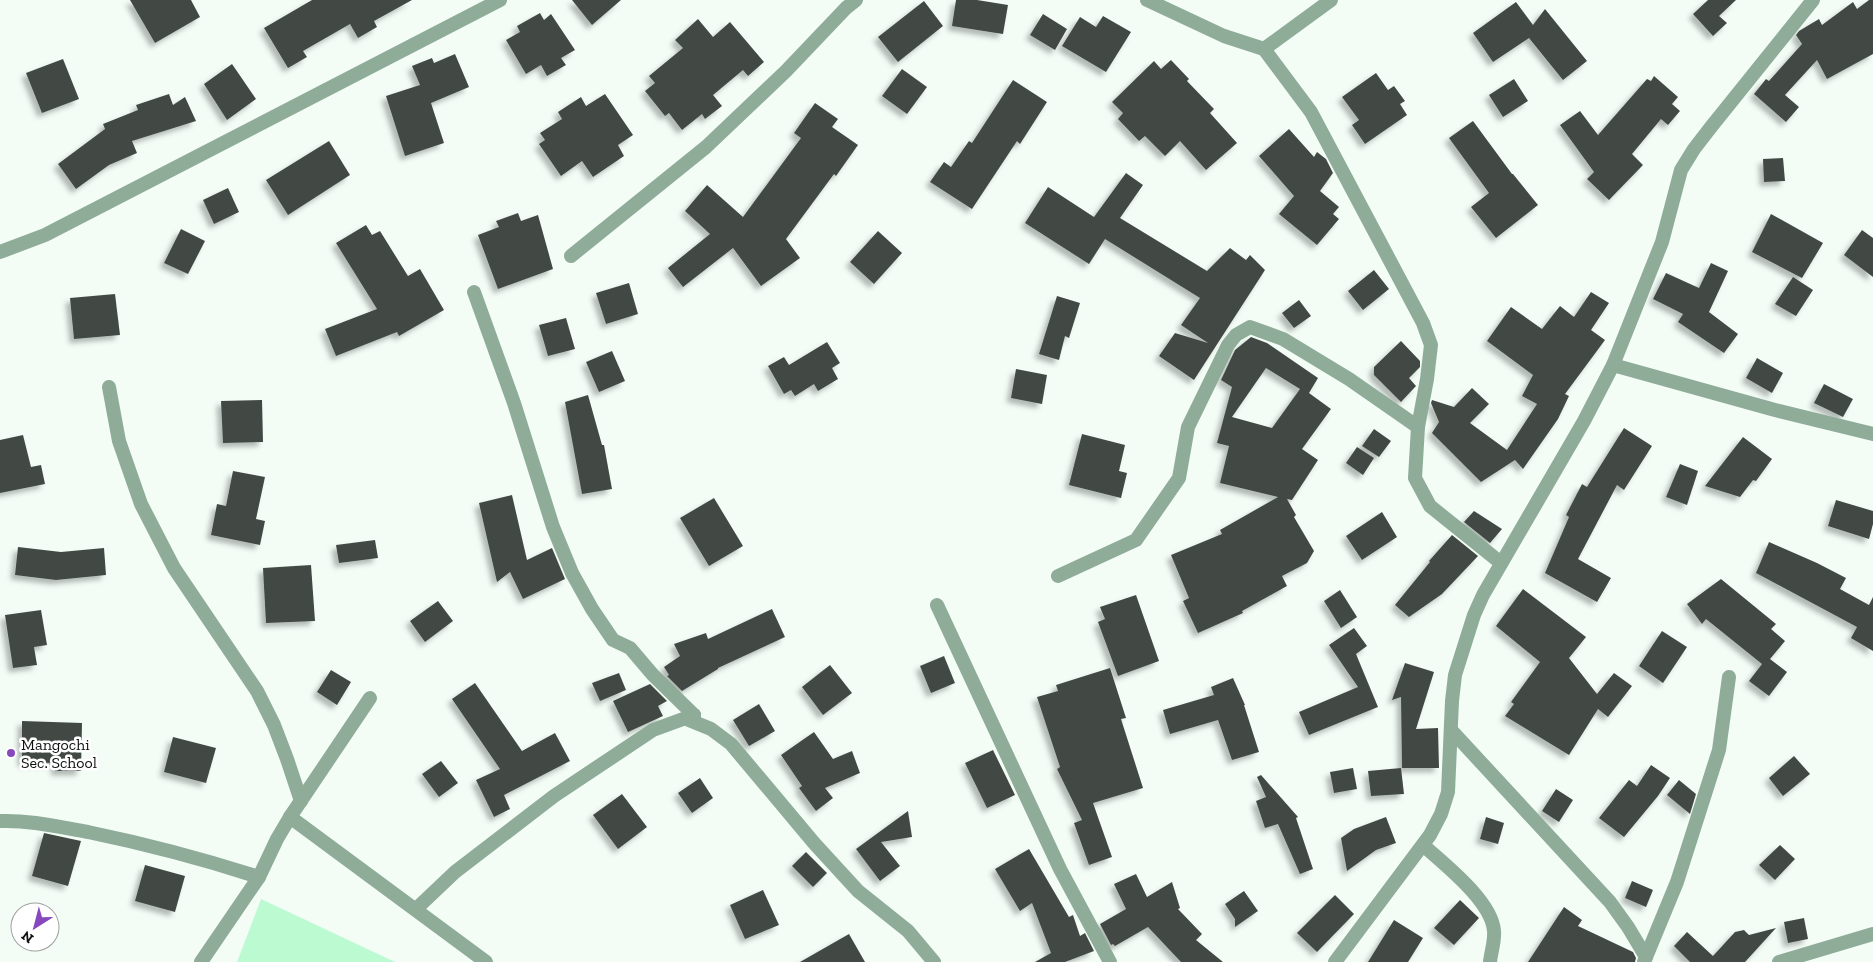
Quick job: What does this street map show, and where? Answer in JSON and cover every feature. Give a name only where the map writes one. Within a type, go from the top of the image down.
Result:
[{"type":"street","points":[[0,252],[45,235],[500,0]]},
{"type":"street","points":[[1146,0],[1224,36],[1264,49],[1311,112],[1423,323],[1432,345],[1418,427],[1415,478],[1430,506],[1501,563]]},
{"type":"street","points":[[1264,49],[1331,0]]},
{"type":"street","points":[[1335,962],[1423,845],[1441,814],[1448,792],[1455,675],[1474,615],[1482,595],[1580,429],[1613,365],[1662,242],[1681,170],[1711,127],[1813,0]]},
{"type":"street","points":[[571,256],[706,147],[786,71],[848,3]]},
{"type":"street","points":[[474,292],[514,403],[553,527],[572,573],[592,609],[613,640],[630,648],[653,675],[694,715]]},
{"type":"street","points":[[1058,576],[1136,540],[1179,478],[1188,428],[1228,345],[1236,335],[1250,326],[1291,344],[1349,378],[1418,427]]},
{"type":"street","points":[[1613,365],[1774,410],[1873,434]]},
{"type":"street","points":[[108,387],[119,441],[141,504],[174,568],[257,691],[277,733],[301,801]]},
{"type":"street","points":[[937,605],[1060,870],[1110,962]]},
{"type":"street","points":[[1645,960],[1677,882],[1719,750],[1729,677]]},
{"type":"street","points":[[201,962],[259,877],[277,838],[290,817],[370,698]]},
{"type":"street","points":[[416,909],[455,872],[554,796],[653,730],[694,715]]},
{"type":"street","points":[[694,715],[689,720],[712,729],[731,744],[814,843],[858,890],[908,931],[934,962]]},
{"type":"street","points":[[1451,730],[1610,902],[1628,927],[1645,960]]},
{"type":"street","points":[[290,817],[486,962]]},
{"type":"street","points":[[0,821],[47,824],[102,835],[196,857],[259,877]]},
{"type":"street","points":[[1423,845],[1467,885],[1485,907],[1494,931],[1490,962]]},
{"type":"street","points":[[1779,962],[1873,934]]},
{"type":"green space","points":[[261,899],[395,962],[237,962]]},
{"type":"building","points":[[130,0],[191,0],[200,17],[155,43]]},
{"type":"building","points":[[312,0],[412,0],[374,21],[377,27],[358,38],[350,24],[303,51],[307,57],[288,68],[264,28]]},
{"type":"building","points":[[572,0],[621,0],[592,25]]},
{"type":"building","points":[[956,0],[977,0],[1008,5],[1003,34],[952,26]]},
{"type":"building","points":[[1708,0],[1736,0],[1719,16],[1727,23],[1713,36],[1693,14]]},
{"type":"building","points":[[1869,0],[1873,0],[1873,54],[1827,79],[1817,60],[1785,95],[1799,107],[1786,122],[1754,94],[1766,79],[1769,81],[1802,44],[1796,35],[1799,31],[1819,19],[1822,25],[1853,2],[1857,9]]},
{"type":"building","points":[[924,1],[943,26],[898,62],[878,37]]},
{"type":"building","points":[[1516,2],[1533,25],[1545,9],[1587,61],[1563,80],[1529,38],[1493,62],[1473,33]]},
{"type":"building","points":[[540,13],[544,20],[551,14],[575,50],[561,58],[566,65],[547,76],[541,65],[526,74],[506,40],[520,32],[517,26]]},
{"type":"building","points":[[1043,14],[1067,29],[1055,50],[1030,35]]},
{"type":"building","points":[[1103,16],[1131,32],[1106,72],[1062,46],[1080,17],[1096,27]]},
{"type":"building","points":[[698,19],[713,37],[730,22],[764,62],[748,76],[743,70],[713,95],[722,106],[705,119],[702,114],[682,130],[669,113],[665,116],[645,91],[655,83],[649,76],[683,48],[675,40]]},
{"type":"building","points":[[455,54],[469,87],[431,103],[444,143],[405,156],[386,96],[420,85],[412,66],[432,58],[434,63]]},
{"type":"building","points":[[63,59],[79,99],[42,113],[26,73]]},
{"type":"building","points":[[1171,60],[1189,79],[1187,81],[1214,109],[1210,113],[1237,143],[1206,170],[1180,141],[1165,156],[1145,136],[1139,141],[1118,119],[1123,113],[1112,102],[1154,61],[1161,69]]},
{"type":"building","points":[[232,64],[256,99],[227,120],[204,84]]},
{"type":"building","points":[[902,69],[927,87],[907,114],[882,96]]},
{"type":"building","points":[[1376,73],[1388,90],[1394,86],[1405,101],[1400,104],[1407,115],[1365,144],[1352,125],[1359,120],[1342,97]]},
{"type":"building","points":[[1654,76],[1678,97],[1672,104],[1680,111],[1668,125],[1661,119],[1632,154],[1643,165],[1609,200],[1587,179],[1594,172],[1560,125],[1580,111],[1598,135],[1647,79],[1651,81]]},
{"type":"building","points":[[1514,79],[1528,101],[1503,117],[1489,95]]},
{"type":"building","points":[[1013,80],[1047,102],[1020,144],[1017,141],[972,209],[930,182],[944,162],[951,167],[969,141],[972,143]]},
{"type":"building","points":[[169,94],[173,105],[185,97],[196,121],[132,141],[137,153],[109,165],[76,189],[58,164],[105,129],[103,124],[138,110],[136,105]]},
{"type":"building","points":[[605,94],[633,135],[618,145],[624,156],[593,177],[582,161],[561,176],[539,144],[545,140],[540,133],[562,119],[558,112],[581,97],[586,106]]},
{"type":"building","points":[[815,103],[838,119],[832,127],[858,145],[786,239],[800,258],[761,286],[733,248],[683,287],[668,268],[710,234],[685,211],[707,185],[743,217],[801,138],[794,133]]},
{"type":"building","points":[[1473,121],[1512,174],[1538,205],[1496,238],[1471,207],[1489,193],[1449,138]]},
{"type":"building","points":[[1289,129],[1314,157],[1317,152],[1326,159],[1333,173],[1320,191],[1339,207],[1333,214],[1339,219],[1317,245],[1279,214],[1294,196],[1259,156]]},
{"type":"building","points":[[329,141],[350,175],[288,215],[266,180]]},
{"type":"building","points":[[1783,158],[1785,181],[1764,182],[1763,159]]},
{"type":"building","points":[[1126,173],[1143,185],[1120,218],[1207,271],[1230,248],[1246,260],[1250,255],[1265,270],[1194,380],[1159,356],[1175,333],[1208,343],[1181,325],[1200,298],[1105,239],[1089,264],[1025,223],[1048,187],[1094,217]]},
{"type":"building","points":[[228,188],[239,212],[214,224],[203,200]]},
{"type":"building","points":[[518,213],[521,221],[538,215],[553,269],[498,289],[478,235],[499,227],[496,221]]},
{"type":"building","points":[[1771,214],[1823,243],[1802,278],[1752,252]]},
{"type":"building","points":[[366,225],[372,235],[380,231],[408,276],[420,269],[444,310],[399,336],[397,332],[336,356],[325,329],[377,309],[336,243]]},
{"type":"building","points":[[181,229],[205,241],[188,274],[164,263]]},
{"type":"building","points":[[1862,230],[1873,238],[1873,277],[1844,255]]},
{"type":"building","points":[[878,231],[902,253],[874,284],[850,262]]},
{"type":"building","points":[[1711,263],[1728,271],[1709,312],[1738,334],[1724,353],[1678,322],[1683,314],[1653,299],[1666,273],[1699,288]]},
{"type":"building","points":[[1374,270],[1389,289],[1363,310],[1348,291]]},
{"type":"building","points":[[1793,277],[1813,290],[1796,316],[1775,304]]},
{"type":"building","points":[[629,283],[638,314],[606,324],[596,293]]},
{"type":"building","points":[[1591,292],[1609,303],[1591,330],[1605,340],[1565,394],[1569,396],[1558,419],[1523,469],[1515,460],[1481,482],[1432,433],[1439,422],[1431,403],[1432,400],[1454,407],[1472,388],[1489,404],[1470,423],[1507,450],[1537,404],[1522,396],[1533,375],[1487,341],[1511,307],[1542,329],[1560,306],[1574,317]]},
{"type":"building","points":[[115,294],[120,335],[74,339],[70,298]]},
{"type":"building","points":[[1057,296],[1080,303],[1069,338],[1065,336],[1059,360],[1039,354]]},
{"type":"building","points":[[1299,300],[1311,316],[1294,328],[1282,313]]},
{"type":"building","points":[[566,318],[575,349],[548,356],[539,325]]},
{"type":"building","points":[[1251,337],[1267,343],[1318,378],[1309,393],[1331,409],[1302,449],[1318,460],[1292,500],[1287,499],[1296,515],[1294,517],[1314,551],[1307,563],[1282,576],[1287,586],[1242,611],[1243,613],[1198,633],[1183,601],[1189,598],[1171,555],[1222,534],[1220,530],[1278,497],[1220,483],[1229,446],[1217,443],[1232,387],[1221,380],[1235,350]],"holes":[[[1266,368],[1300,389],[1272,428],[1232,417]]]},
{"type":"building","points":[[1401,341],[1420,361],[1420,367],[1409,378],[1416,386],[1401,402],[1374,375],[1374,367]]},
{"type":"building","points":[[827,342],[840,363],[832,368],[838,379],[818,391],[814,384],[795,396],[791,390],[784,394],[768,366],[784,357],[789,365]]},
{"type":"building","points":[[612,351],[625,381],[599,392],[586,362]]},
{"type":"building","points":[[1757,358],[1783,373],[1772,393],[1746,378]]},
{"type":"building","points":[[1016,369],[1047,375],[1042,404],[1011,398]]},
{"type":"building","points":[[1824,384],[1853,399],[1843,417],[1814,403]]},
{"type":"building","points":[[588,395],[602,445],[604,445],[612,489],[582,494],[565,402]]},
{"type":"building","points":[[262,400],[263,442],[223,443],[221,401]]},
{"type":"building","points":[[1624,428],[1652,446],[1624,490],[1617,485],[1578,559],[1611,578],[1597,602],[1545,573],[1569,517],[1566,515],[1582,484],[1587,487]]},
{"type":"building","points":[[1374,429],[1391,441],[1379,457],[1362,446]]},
{"type":"building","points":[[1082,434],[1125,445],[1119,471],[1127,473],[1121,498],[1069,485]]},
{"type":"building","points":[[23,435],[31,467],[41,465],[45,484],[0,493],[0,440]]},
{"type":"building","points":[[1743,437],[1772,459],[1756,481],[1753,480],[1740,497],[1705,486]]},
{"type":"building","points":[[1357,447],[1374,458],[1363,475],[1346,463]]},
{"type":"building","points":[[1680,464],[1698,471],[1687,505],[1666,497]]},
{"type":"building","points":[[233,471],[265,477],[256,519],[265,521],[260,545],[211,535],[217,504],[226,506]]},
{"type":"building","points":[[512,495],[527,560],[552,548],[565,579],[523,599],[510,572],[497,582],[479,503]]},
{"type":"building","points":[[714,498],[743,546],[709,566],[680,518]]},
{"type":"building","points":[[1836,500],[1873,511],[1873,524],[1869,539],[1828,526]]},
{"type":"building","points":[[1474,511],[1502,529],[1490,543],[1464,522]]},
{"type":"building","points":[[1382,512],[1397,537],[1362,560],[1346,536]]},
{"type":"building","points":[[1452,535],[1478,556],[1442,594],[1409,617],[1395,605]]},
{"type":"building","points":[[375,540],[378,558],[339,563],[336,545]]},
{"type":"building","points":[[1769,542],[1846,578],[1840,589],[1869,605],[1873,597],[1873,651],[1851,638],[1857,627],[1756,573]]},
{"type":"building","points":[[18,547],[61,552],[104,548],[106,575],[56,580],[15,575]]},
{"type":"building","points":[[311,565],[315,621],[266,623],[263,568]]},
{"type":"building","points":[[1721,579],[1776,624],[1771,629],[1785,641],[1770,659],[1787,672],[1769,696],[1749,681],[1762,664],[1706,619],[1702,624],[1687,604]]},
{"type":"building","points":[[1523,589],[1586,637],[1569,658],[1597,694],[1614,673],[1632,686],[1608,717],[1598,709],[1569,755],[1505,716],[1514,704],[1511,702],[1540,662],[1496,626]]},
{"type":"building","points":[[1340,590],[1357,617],[1341,628],[1324,601]]},
{"type":"building","points":[[1136,595],[1159,661],[1118,676],[1098,622],[1105,619],[1100,607]]},
{"type":"building","points":[[438,601],[453,621],[425,642],[410,621]]},
{"type":"building","points":[[772,609],[785,637],[718,668],[682,691],[667,676],[669,675],[664,667],[680,656],[674,644],[706,633],[708,639]]},
{"type":"building","points":[[41,610],[47,645],[34,647],[37,665],[13,668],[5,615]]},
{"type":"building","points":[[1354,628],[1367,646],[1356,654],[1378,707],[1309,735],[1299,712],[1358,687],[1329,645]]},
{"type":"building","points":[[1662,631],[1687,647],[1663,683],[1639,666]]},
{"type":"building","points":[[944,656],[955,683],[931,693],[920,666]]},
{"type":"building","points":[[1405,663],[1434,672],[1416,729],[1438,728],[1439,768],[1402,768],[1401,697],[1392,700]]},
{"type":"building","points":[[830,665],[852,693],[823,715],[802,687]]},
{"type":"building","points":[[1110,668],[1126,718],[1121,719],[1143,788],[1093,803],[1112,857],[1089,865],[1074,823],[1082,820],[1057,769],[1060,767],[1037,697],[1058,691],[1056,685]]},
{"type":"building","points":[[331,670],[351,682],[337,705],[317,692]]},
{"type":"building","points":[[619,673],[626,690],[600,701],[592,683]]},
{"type":"building","points":[[1233,678],[1245,705],[1259,752],[1232,760],[1218,720],[1170,734],[1163,710],[1214,695],[1211,687]]},
{"type":"building","points":[[475,683],[522,751],[555,733],[570,761],[504,795],[510,809],[494,817],[476,780],[500,769],[452,699]]},
{"type":"building","points":[[650,684],[667,701],[658,706],[663,716],[628,732],[613,701]]},
{"type":"building","points":[[759,704],[775,731],[749,746],[733,720]]},
{"type":"building","points":[[22,721],[82,723],[81,771],[55,771],[56,763],[22,762]]},
{"type":"building","points":[[814,732],[833,759],[852,751],[860,773],[825,788],[833,798],[816,811],[799,788],[802,786],[781,755]]},
{"type":"building","points":[[173,737],[216,748],[206,783],[164,772]]},
{"type":"building","points":[[993,750],[1015,795],[987,808],[965,763]]},
{"type":"building","points":[[1794,756],[1810,774],[1783,796],[1769,778]]},
{"type":"building","points":[[441,761],[458,783],[439,797],[422,774]]},
{"type":"building","points":[[1651,765],[1670,778],[1658,796],[1624,837],[1599,818],[1629,780],[1637,786]]},
{"type":"building","points":[[1353,768],[1357,789],[1334,793],[1330,772]]},
{"type":"building","points":[[1401,768],[1404,794],[1371,796],[1368,771]]},
{"type":"building","points":[[1261,775],[1298,817],[1296,818],[1313,869],[1300,874],[1278,824],[1265,828],[1256,801],[1266,797],[1257,777]]},
{"type":"building","points":[[700,778],[713,798],[692,813],[678,793]]},
{"type":"building","points":[[1679,780],[1696,794],[1690,814],[1667,795]]},
{"type":"building","points":[[1556,789],[1573,800],[1559,822],[1542,811]]},
{"type":"building","points":[[622,794],[647,827],[618,849],[593,815]]},
{"type":"building","points":[[908,811],[912,837],[881,842],[900,866],[880,881],[856,849]]},
{"type":"building","points":[[1386,817],[1396,843],[1376,850],[1347,871],[1341,838],[1354,829]]},
{"type":"building","points":[[1486,817],[1504,823],[1498,844],[1480,839]]},
{"type":"building","points":[[44,833],[81,841],[68,886],[32,876]]},
{"type":"building","points":[[1780,845],[1795,859],[1775,880],[1759,865]]},
{"type":"building","points":[[1029,849],[1069,917],[1073,915],[1080,936],[1085,933],[1094,951],[1065,962],[1035,962],[1051,953],[1032,903],[1020,911],[995,869]]},
{"type":"building","points":[[806,852],[827,873],[813,887],[792,866]]},
{"type":"building","points":[[145,865],[185,876],[175,912],[135,901]]},
{"type":"building","points":[[1136,874],[1147,897],[1172,882],[1180,908],[1178,909],[1202,934],[1196,940],[1223,962],[1181,962],[1148,927],[1115,946],[1111,945],[1100,924],[1126,909],[1114,884]]},
{"type":"building","points":[[1632,881],[1653,890],[1646,907],[1625,898]]},
{"type":"building","points":[[763,890],[779,925],[745,939],[730,905]]},
{"type":"building","points":[[1244,891],[1258,911],[1235,927],[1235,919],[1225,904]]},
{"type":"building","points":[[1335,895],[1354,914],[1317,952],[1297,933]]},
{"type":"building","points":[[1460,900],[1479,918],[1454,945],[1434,928]]},
{"type":"building","points":[[1564,907],[1582,920],[1578,926],[1633,952],[1636,958],[1635,962],[1528,962]]},
{"type":"building","points":[[1804,918],[1808,939],[1788,943],[1784,922]]},
{"type":"building","points":[[1394,920],[1423,938],[1408,962],[1368,962]]},
{"type":"building","points":[[1776,928],[1745,962],[1690,962],[1674,946],[1687,932],[1713,956],[1735,932],[1744,930],[1749,935]]},
{"type":"building","points":[[849,934],[865,962],[800,962]]},
{"type":"place","name":"Mangochi Sec. School","points":[[11,753]]}]
